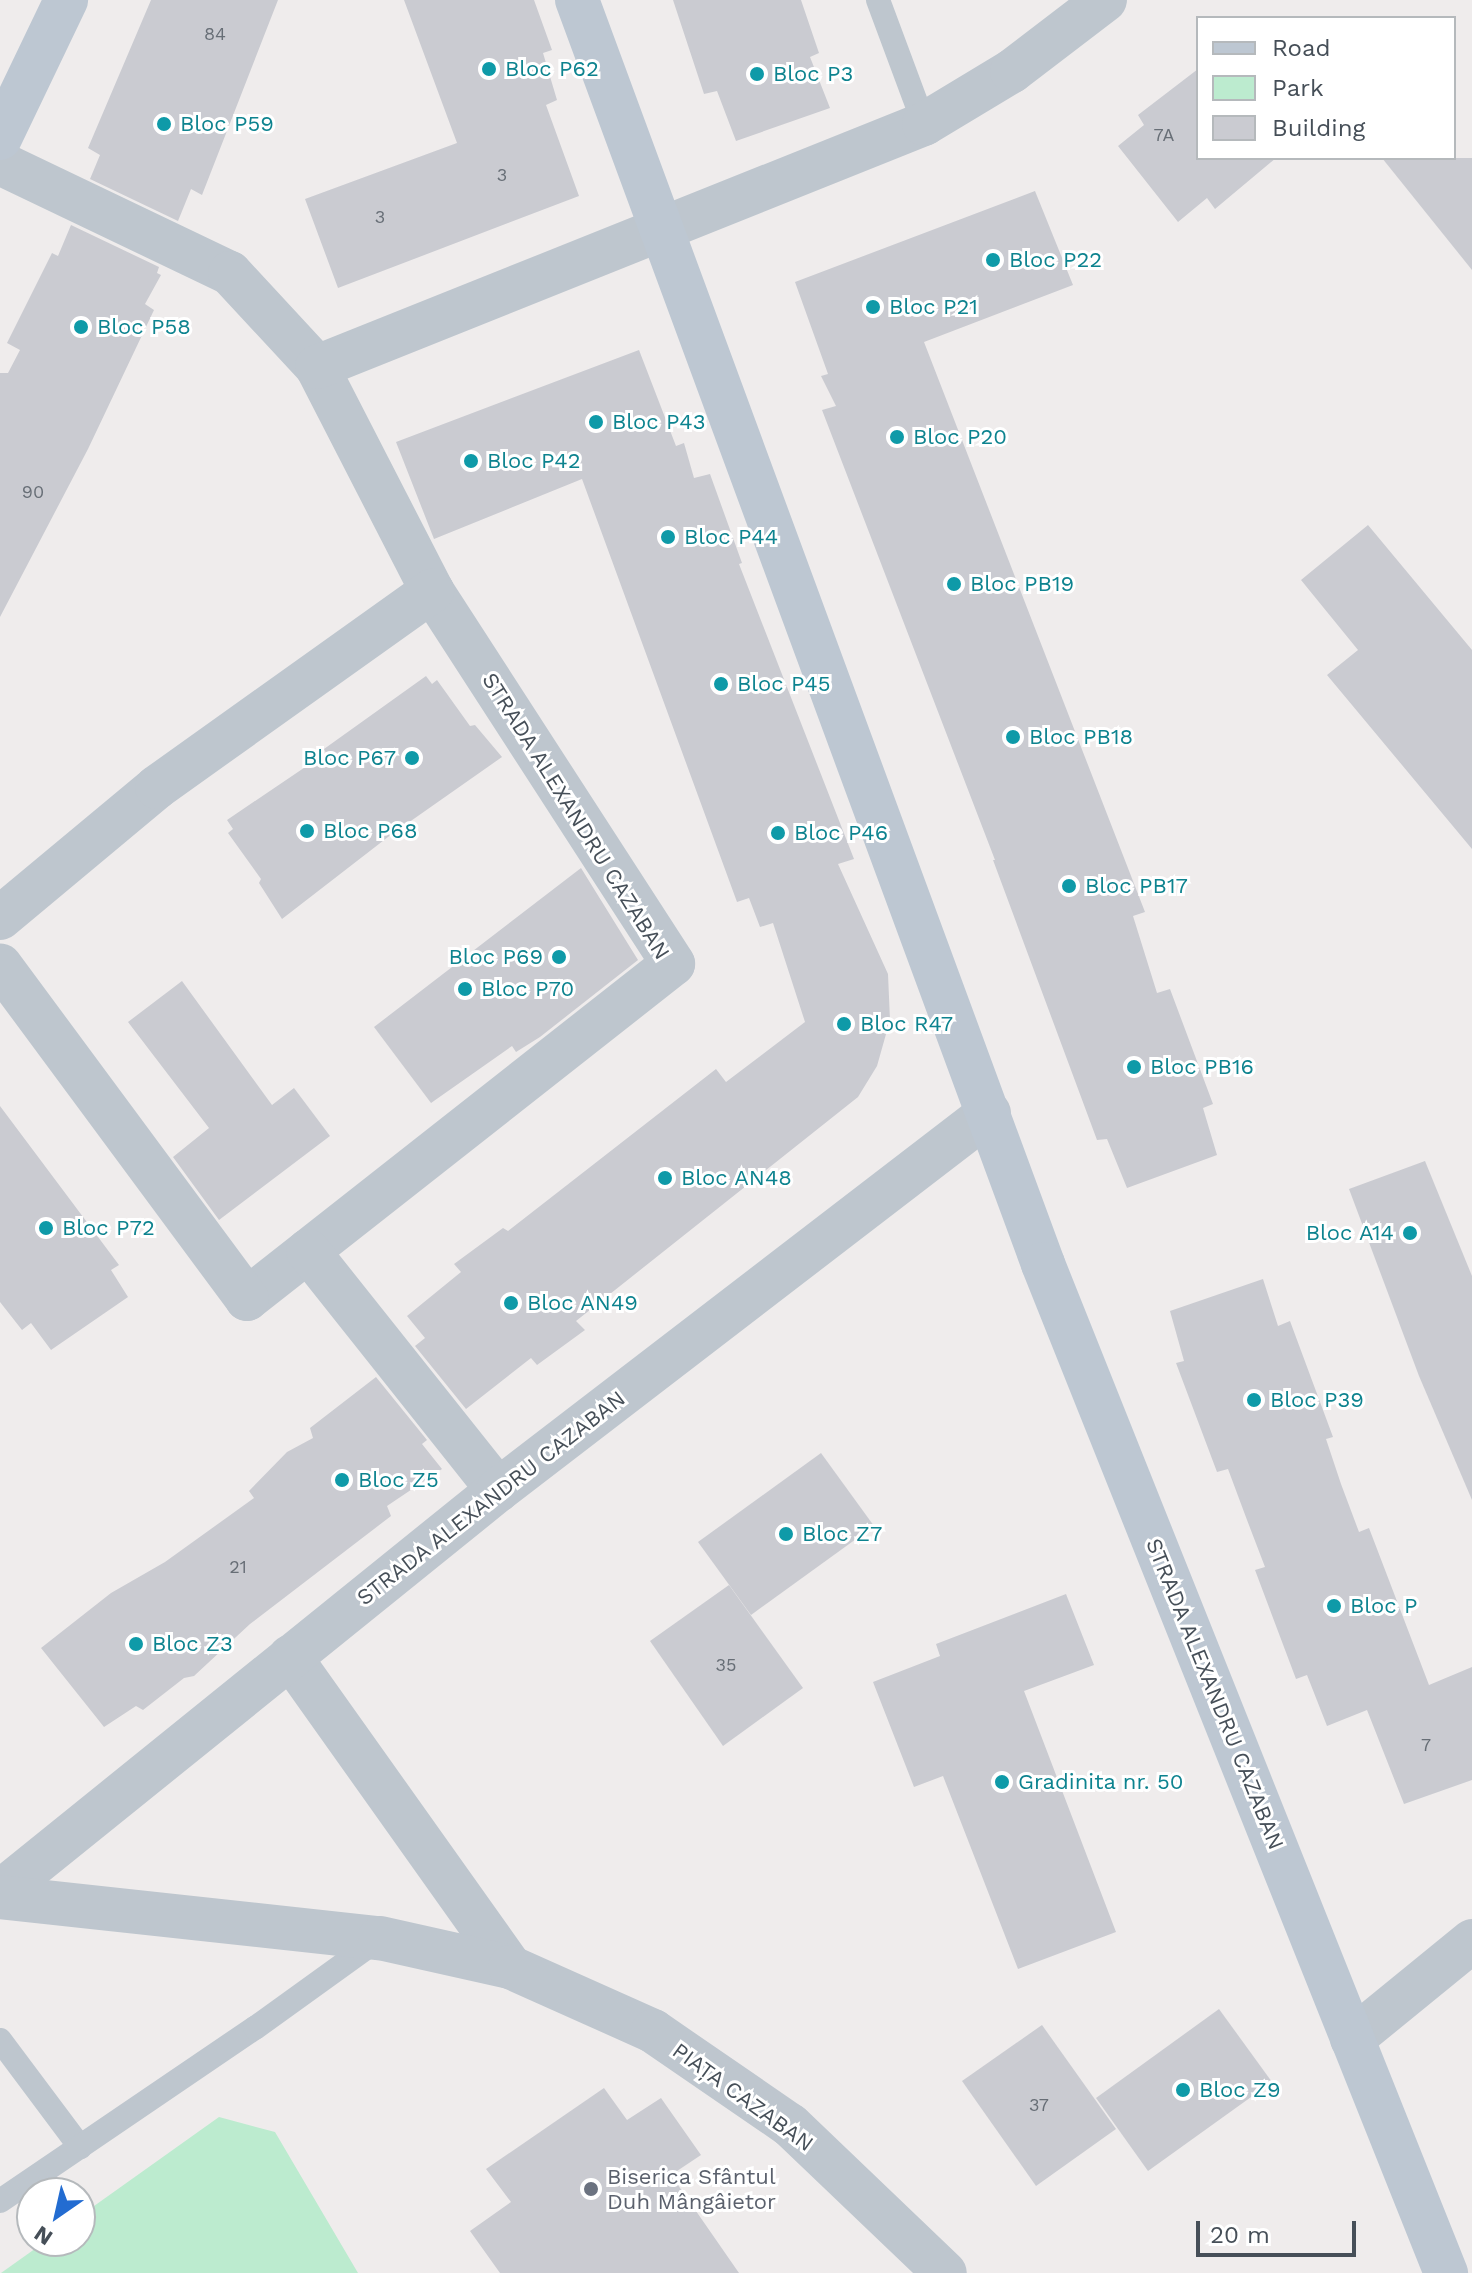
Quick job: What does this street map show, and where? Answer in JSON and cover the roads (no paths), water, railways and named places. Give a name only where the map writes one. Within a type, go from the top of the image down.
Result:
[{"type":"street","points":[[0,138],[66,0]]},
{"type":"street","name":"STRADA ALEXANDRU CAZABAN","points":[[577,0],[1043,1264],[1446,2273]]},
{"type":"street","points":[[317,367],[924,124],[1012,71],[1105,0]]},
{"type":"street","name":"STRADA ALEXANDRU CAZABAN","points":[[0,163],[230,273],[317,367],[432,591],[673,964],[247,1299],[0,965]]},
{"type":"street","points":[[0,918],[157,787],[432,591]]},
{"type":"street","name":"STRADA ALEXANDRU CAZABAN","points":[[0,1895],[498,1490],[989,1113]]},
{"type":"street","points":[[308,1251],[498,1490]]},
{"type":"street","points":[[290,1657],[510,1967]]},
{"type":"street","name":"STRADA ALEXANDRU CAZABAN","points":[[0,1895],[380,1938],[510,1967]]},
{"type":"street","points":[[1352,2039],[1472,1941]]},
{"type":"street","name":"PIAȚA CAZABAN","points":[[510,1967],[653,2031],[790,2125],[945,2273]]},
{"type":"lane","points":[[878,0],[924,124]]},
{"type":"lane","points":[[0,2201],[380,1938]]},
{"type":"lane","points":[[0,2040],[80,2147]]},
{"type":"place","name":"Bloc P62","points":[[489,69]]},
{"type":"place","name":"Bloc P3","points":[[757,74]]},
{"type":"place","name":"Bloc P59","points":[[164,124]]},
{"type":"place","name":"Bloc P22","points":[[993,260]]},
{"type":"place","name":"Bloc P21","points":[[873,307]]},
{"type":"place","name":"Bloc P58","points":[[81,327]]},
{"type":"place","name":"Bloc P43","points":[[596,422]]},
{"type":"place","name":"Bloc P20","points":[[897,437]]},
{"type":"place","name":"Bloc P42","points":[[471,461]]},
{"type":"place","name":"Bloc P44","points":[[668,537]]},
{"type":"place","name":"Bloc PB19","points":[[954,584]]},
{"type":"place","name":"Bloc P45","points":[[721,684]]},
{"type":"place","name":"Bloc PB18","points":[[1013,737]]},
{"type":"place","name":"Bloc P67","points":[[412,758]]},
{"type":"place","name":"Bloc P68","points":[[307,831]]},
{"type":"place","name":"Bloc P46","points":[[778,833]]},
{"type":"place","name":"Bloc PB17","points":[[1069,886]]},
{"type":"place","name":"Bloc P69","points":[[559,957]]},
{"type":"place","name":"Bloc P70","points":[[465,989]]},
{"type":"place","name":"Bloc R47","points":[[844,1024]]},
{"type":"place","name":"Bloc PB16","points":[[1134,1067]]},
{"type":"place","name":"Bloc AN48","points":[[665,1178]]},
{"type":"place","name":"Bloc P72","points":[[46,1228]]},
{"type":"place","name":"Bloc A14","points":[[1410,1233]]},
{"type":"place","name":"Bloc AN49","points":[[511,1303]]},
{"type":"place","name":"Bloc P39","points":[[1254,1400]]},
{"type":"place","name":"Bloc Z5","points":[[342,1480]]},
{"type":"place","name":"Bloc Z7","points":[[786,1534]]},
{"type":"place","name":"Bloc P","points":[[1334,1606]]},
{"type":"place","name":"Bloc Z3","points":[[136,1644]]},
{"type":"place","name":"Gradinita nr. 50","points":[[1002,1782]]},
{"type":"place","name":"Bloc Z9","points":[[1183,2090]]},
{"type":"place","name":"Biserica Sfântul Duh Mângâietor","points":[[591,2189]]}]
